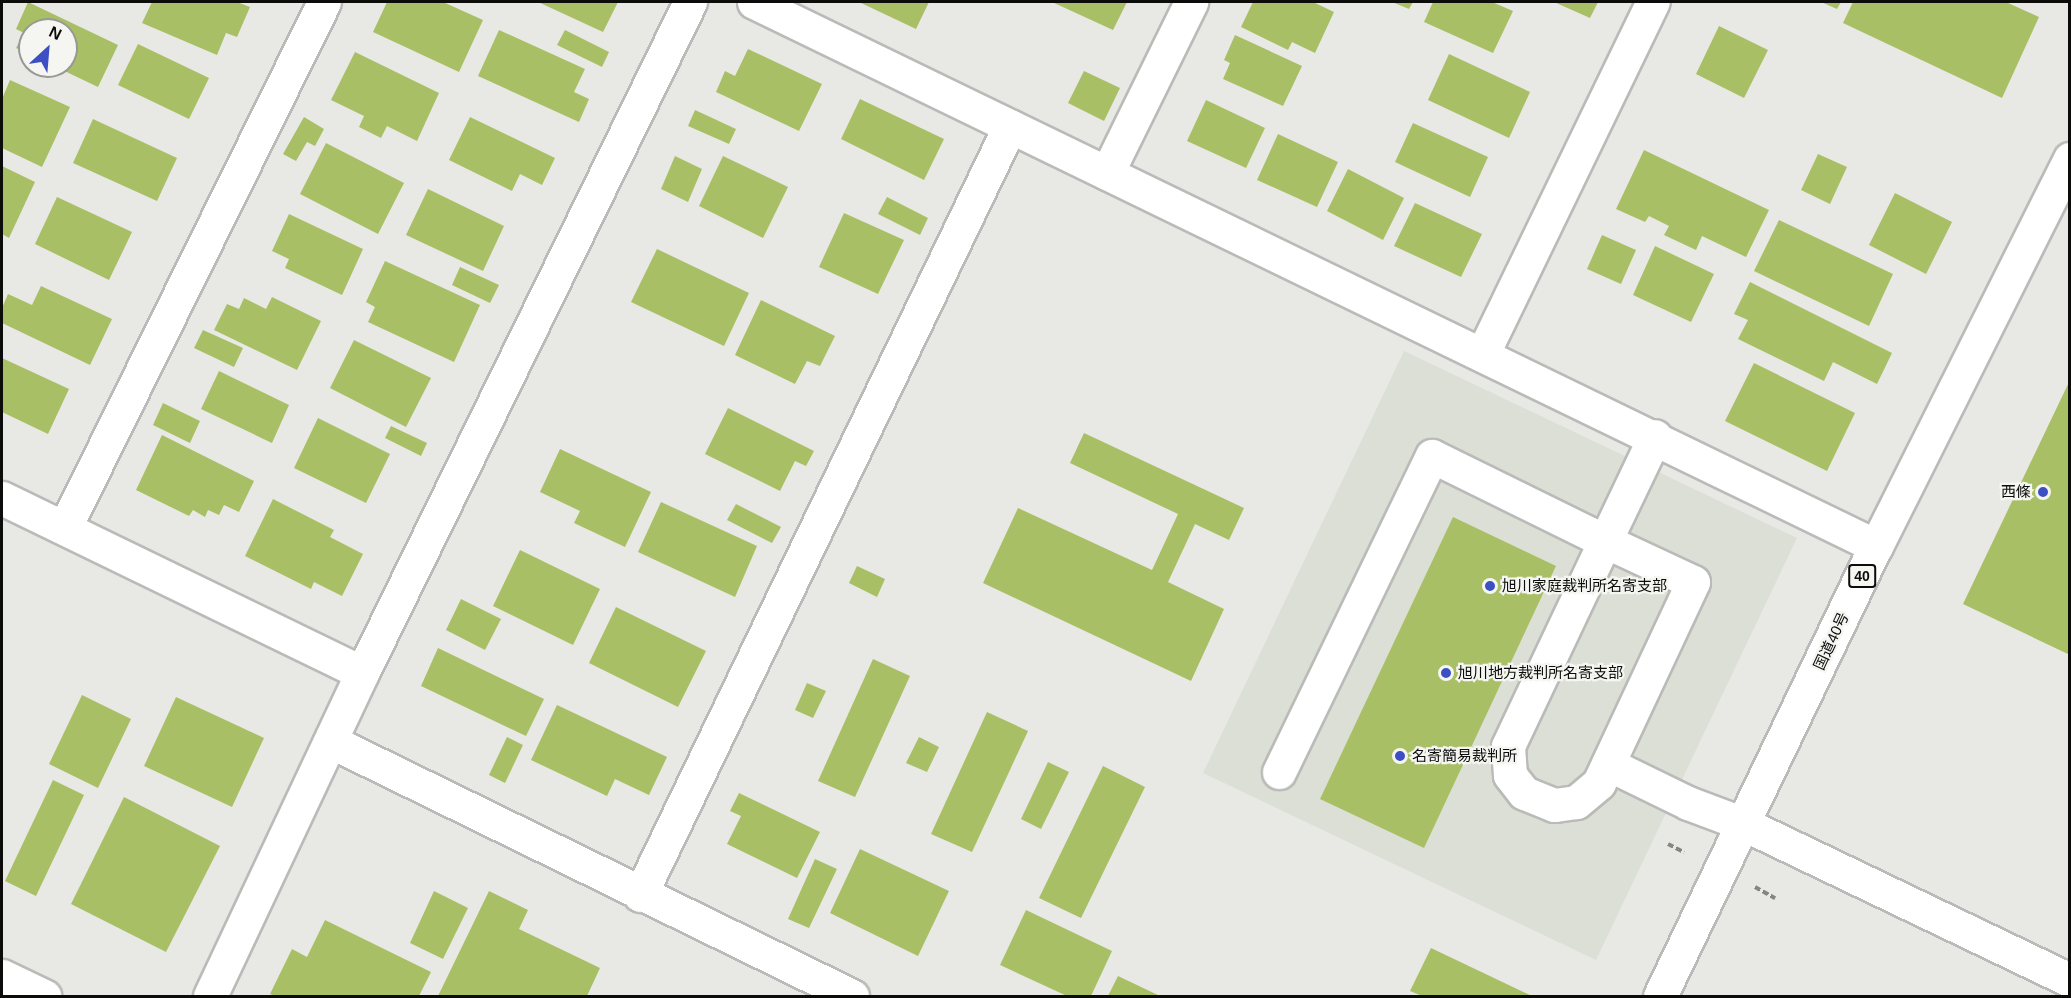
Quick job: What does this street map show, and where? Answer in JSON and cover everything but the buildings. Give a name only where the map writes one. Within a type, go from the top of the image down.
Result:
[{"type":"main road","points":[[65,527],[324,2]]},
{"type":"main road","points":[[210,996],[362,673],[690,2]]},
{"type":"main road","points":[[754,2],[1655,436],[1876,546]]},
{"type":"main road","points":[[1107,173],[1191,2]]},
{"type":"main road","points":[[1482,353],[1653,2]]},
{"type":"main road","points":[[640,895],[1010,126]]},
{"type":"main road","name":"国道40号","points":[[1660,996],[1876,546],[2070,159]]},
{"type":"main road","points":[[1279,772],[1432,456],[1605,541],[1693,582],[1599,783],[1576,802],[1554,805],[1524,794],[1510,775],[1509,746],[1605,541],[1655,436]]},
{"type":"main road","points":[[2,498],[362,673]]},
{"type":"main road","points":[[330,741],[640,895],[852,996]]},
{"type":"main road","points":[[1608,764],[1688,803],[1744,824],[2070,980]]},
{"type":"main road","points":[[2,976],[44,996]]},
{"type":"shaded area","points":[[1404,351],[1797,538],[1596,960],[1203,773]]},
{"type":"place","name":"西條","points":[[2043,492]]},
{"type":"place","name":"旭川家庭裁判所名寄支部","points":[[1490,586]]},
{"type":"place","name":"旭川地方裁判所名寄支部","points":[[1446,673]]},
{"type":"place","name":"名寄簡易裁判所","points":[[1400,756]]}]
